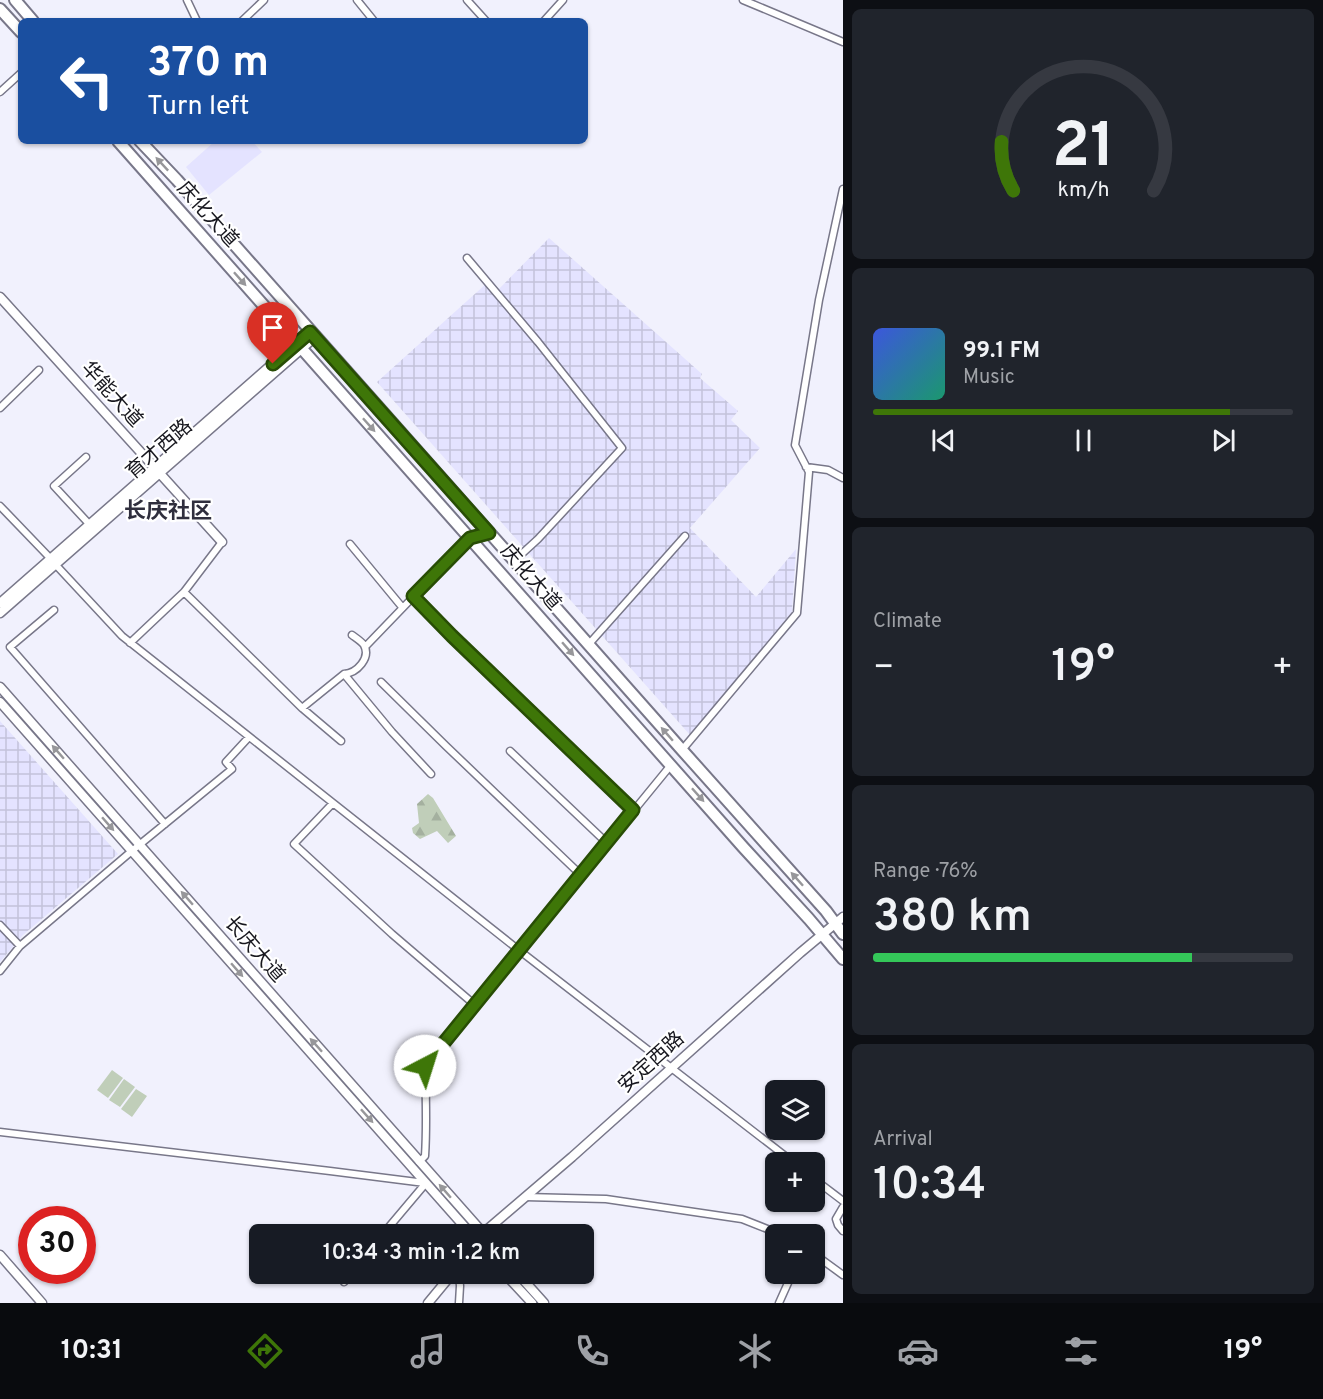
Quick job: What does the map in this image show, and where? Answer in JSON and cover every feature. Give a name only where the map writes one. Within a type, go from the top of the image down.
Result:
[{"type":"highway","points":[[15,0],[30,18]]},
{"type":"highway","points":[[0,9],[18,29]]},
{"type":"highway","name":"庆化大道","points":[[120,144],[843,959]]},
{"type":"highway","name":"庆化大道","points":[[144,144],[840,925]]},
{"type":"main road","name":"华能大道","points":[[0,297],[221,544]]},
{"type":"main road","name":"华能大道","points":[[0,302],[156,471]]},
{"type":"main road","name":"育才西路","points":[[0,603],[53,562],[313,334]]},
{"type":"main road","name":"育才西路","points":[[0,613],[90,525],[156,471]]},
{"type":"main road","name":"长庆大道","points":[[0,687],[474,1224]]},
{"type":"main road","name":"长庆大道","points":[[0,702],[462,1224]]},
{"type":"main road","name":"安定西路","points":[[500,1224],[579,1150],[673,1070],[823,936],[840,925]]},
{"type":"main road","name":"安定西路","points":[[495,1224],[529,1197]]},
{"type":"main road","points":[[0,1255],[42,1303]]},
{"type":"main road","points":[[0,1263],[35,1303]]},
{"type":"main road","points":[[422,1303],[438,1284]]},
{"type":"main road","points":[[428,1303],[444,1284]]},
{"type":"main road","points":[[514,1284],[532,1303]]},
{"type":"main road","points":[[527,1284],[544,1303]]},
{"type":"street","points":[[187,0],[196,18]]},
{"type":"street","points":[[245,18],[264,0]]},
{"type":"street","points":[[357,0],[372,18]]},
{"type":"street","points":[[467,0],[483,18]]},
{"type":"street","points":[[546,18],[563,0]]},
{"type":"street","points":[[743,0],[843,42]]},
{"type":"street","points":[[0,92],[18,76]]},
{"type":"street","points":[[682,750],[796,613],[809,472],[795,446],[819,300],[843,189]]},
{"type":"street","points":[[467,258],[538,342],[622,448],[514,561]]},
{"type":"street","points":[[0,408],[39,370]]},
{"type":"street","points":[[86,457],[54,486],[90,525]]},
{"type":"street","points":[[806,467],[828,470],[843,478]]},
{"type":"street","points":[[0,506],[130,643],[779,1152]]},
{"type":"street","points":[[365,647],[470,538],[489,533]]},
{"type":"street","points":[[589,644],[684,536]]},
{"type":"street","points":[[130,643],[184,592],[221,544]]},
{"type":"street","points":[[350,544],[402,607]]},
{"type":"street","points":[[184,592],[302,708],[341,741]]},
{"type":"street","points":[[413,596],[633,810]]},
{"type":"street","points":[[54,610],[10,647],[165,824]]},
{"type":"street","points":[[302,708],[344,674],[351,674],[362,663],[365,647],[352,634]]},
{"type":"street","points":[[344,674],[392,732],[431,774]]},
{"type":"street","points":[[381,682],[581,875]]},
{"type":"street","points":[[0,971],[20,946],[139,844],[232,769],[226,762],[249,736]]},
{"type":"street","points":[[510,751],[607,843]]},
{"type":"street","points":[[419,1162],[425,1156],[427,1111],[425,1066],[670,765]]},
{"type":"street","points":[[333,803],[294,844],[392,934],[475,1005]]},
{"type":"street","points":[[0,925],[20,946]]},
{"type":"street","points":[[0,1132],[426,1183]]},
{"type":"street","points":[[392,1224],[426,1183]]},
{"type":"street","points":[[825,1188],[843,1202]]},
{"type":"street","points":[[529,1197],[606,1199],[742,1219],[765,1228]]},
{"type":"street","points":[[843,1207],[836,1219],[843,1231]]},
{"type":"street","points":[[825,1262],[843,1275]]},
{"type":"street","points":[[459,1303],[460,1284]]},
{"type":"street","points":[[779,1303],[788,1284]]},
{"type":"shaded area","points":[[212,144],[255,144],[262,152],[209,195],[186,167]]},
{"type":"shaded area","points":[[549,238],[702,374],[700,378],[738,411],[731,420],[760,448],[690,528],[756,597],[796,549],[792,612],[690,735],[377,382],[487,283],[495,293]]},
{"type":"shaded area","points":[[0,721],[118,854],[23,935],[0,962]]},
{"type":"green space","points":[[428,794],[433,798],[456,836],[448,843],[437,831],[420,839],[413,833],[412,828],[419,823],[417,804]]},
{"type":"green space","points":[[112,1070],[123,1078],[108,1098],[97,1090]]},
{"type":"green space","points":[[124,1079],[135,1087],[120,1107],[109,1100]]},
{"type":"green space","points":[[136,1089],[147,1096],[132,1117],[121,1109]]},
{"type":"district","name":"长庆社区","points":[[168,512]]},
{"type":"route","points":[[273,364],[310,332],[489,533],[470,538],[413,596],[633,810],[425,1066]]}]
